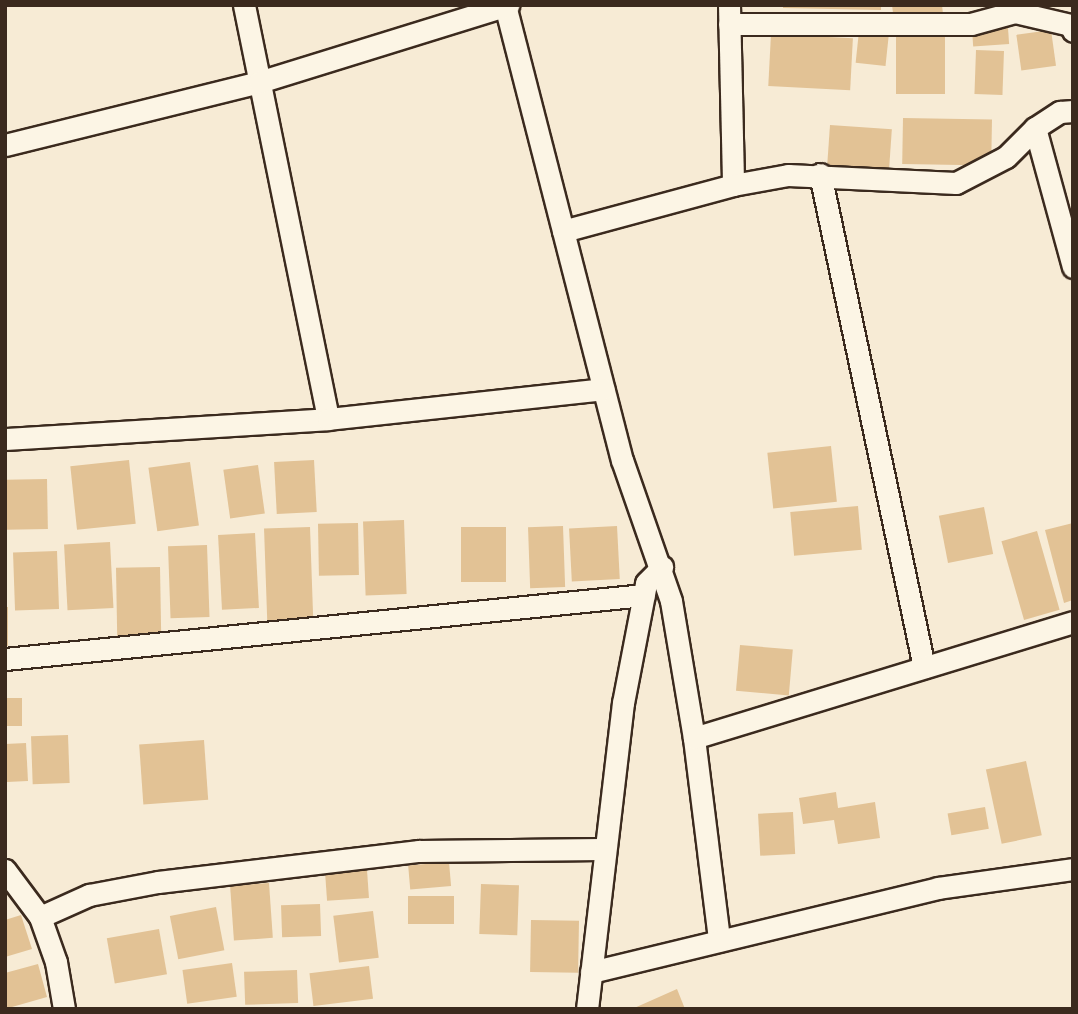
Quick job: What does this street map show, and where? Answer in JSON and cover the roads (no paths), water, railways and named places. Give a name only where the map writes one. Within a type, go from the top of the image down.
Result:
[{"type":"street","points":[[244,5],[328,419]]},
{"type":"street","points":[[5,145],[259,82],[506,5],[622,460],[662,567],[694,738],[719,940]]},
{"type":"street","points":[[733,185],[729,15],[1015,12],[1071,24],[1073,31]]},
{"type":"street","points":[[563,231],[733,185],[820,174],[905,183],[956,183],[1006,157],[1035,128],[1059,112],[1073,111]]},
{"type":"street","points":[[1035,128],[1073,267]]},
{"type":"street","points":[[820,174],[924,667]]},
{"type":"street","points":[[5,439],[328,419],[603,389]]},
{"type":"street","points":[[587,1009],[603,849],[644,595],[651,576],[662,567]]},
{"type":"street","points":[[5,659],[644,595]]},
{"type":"street","points":[[694,738],[1073,622]]},
{"type":"street","points":[[40,916],[89,895],[158,882],[419,851],[603,849]]},
{"type":"street","points":[[591,972],[937,888],[1073,869]]},
{"type":"street","points":[[5,870],[40,916],[57,962],[64,1009]]}]
